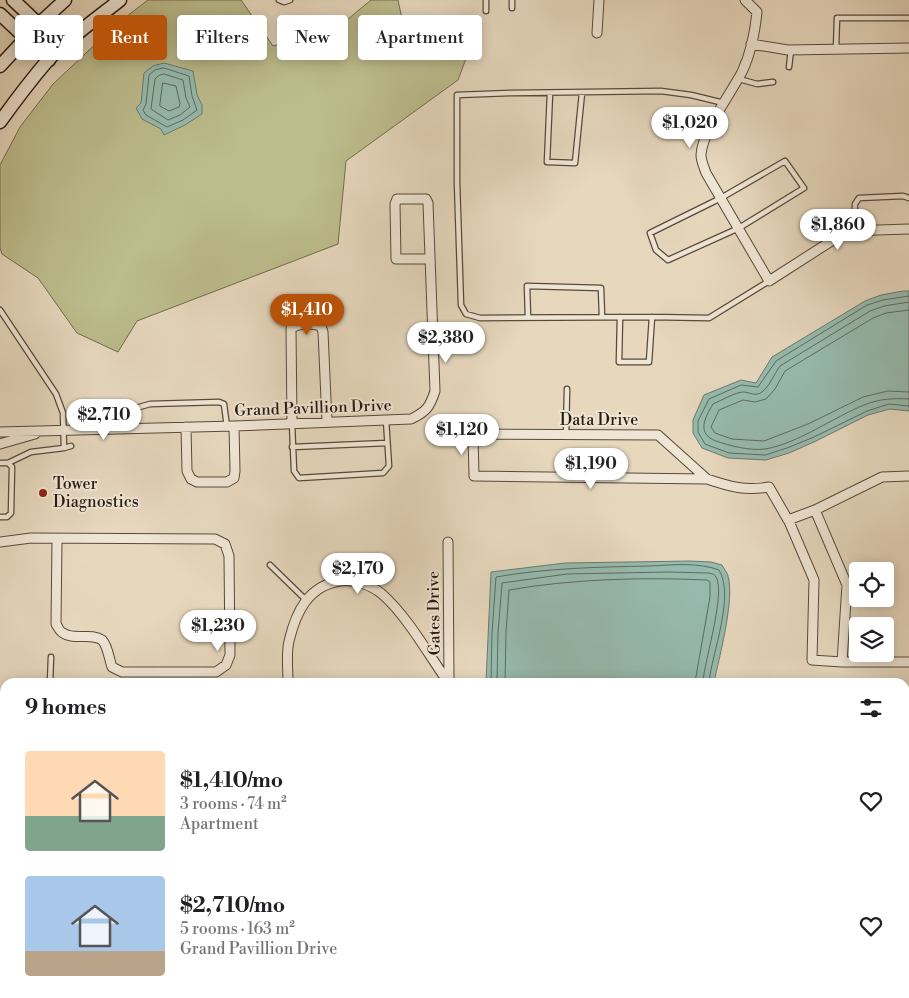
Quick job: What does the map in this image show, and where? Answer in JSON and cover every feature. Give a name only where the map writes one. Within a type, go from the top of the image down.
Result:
[{"type":"main road","points":[[13,0],[29,15]]},
{"type":"main road","points":[[49,15],[65,0]]},
{"type":"main road","points":[[83,29],[120,0]]},
{"type":"main road","points":[[0,14],[15,27]]},
{"type":"main road","points":[[0,66],[15,49]]},
{"type":"main road","points":[[0,122],[20,94],[49,60]]},
{"type":"street","points":[[597,33],[598,0]]},
{"type":"street","points":[[745,0],[757,12],[755,32],[743,70],[709,131],[702,148],[701,158],[706,173],[769,281],[847,231],[909,229]]},
{"type":"street","points":[[751,44],[792,50],[909,48]]},
{"type":"street","name":"Grand Pavillion Drive","points":[[0,432],[186,428],[411,419],[421,414],[431,405],[435,391],[428,203],[426,199],[421,198],[397,199],[395,204],[396,259],[430,259]]},
{"type":"street","points":[[292,423],[291,328],[296,325],[314,324],[321,326],[323,332],[327,422]]},
{"type":"street","points":[[186,428],[187,471],[191,479],[197,482],[227,482],[234,478],[235,471],[230,426]]},
{"type":"street","name":"Grand Pavillion Drive","points":[[0,444],[45,431]]},
{"type":"street","name":"Data Drive","points":[[473,434],[658,435],[707,479],[474,476],[473,434]]},
{"type":"street","points":[[788,519],[815,510],[882,477],[909,476]]},
{"type":"street","points":[[707,479],[734,488],[751,490],[769,487],[788,519],[814,580],[812,660],[909,662]]},
{"type":"street","points":[[815,510],[847,585],[842,662]]},
{"type":"street","points":[[0,542],[31,538],[214,539],[225,544],[230,556],[230,654],[226,665],[216,672],[122,672],[112,666],[107,648],[102,640],[93,637],[75,637],[63,634],[56,624],[57,539]]},
{"type":"street","name":"Gates Drive","points":[[448,542],[449,678]]},
{"type":"street","points":[[288,678],[289,642],[306,599],[329,583],[346,580],[364,584],[380,593],[396,608],[446,678]]},
{"type":"lane","points":[[279,0],[284,2],[290,0]]},
{"type":"lane","points":[[486,0],[486,11]]},
{"type":"lane","points":[[512,0],[512,8]]},
{"type":"lane","points":[[836,49],[837,18],[909,18]]},
{"type":"lane","points":[[789,67],[792,50]]},
{"type":"lane","points":[[737,79],[757,84],[773,82]]},
{"type":"lane","points":[[724,103],[691,95],[661,91],[456,95],[461,305],[466,314],[480,318],[709,318],[769,281]]},
{"type":"lane","points":[[550,93],[547,162],[575,163],[582,93]]},
{"type":"lane","points":[[785,161],[804,188],[739,228],[668,260],[656,250],[650,233],[721,198],[785,161]]},
{"type":"lane","points":[[854,231],[855,204],[859,198],[903,196],[909,198]]},
{"type":"lane","points":[[528,317],[526,286],[601,288],[602,317]]},
{"type":"lane","points":[[0,310],[56,394],[63,413],[64,448]]},
{"type":"lane","points":[[620,317],[619,362],[650,362],[652,317]]},
{"type":"lane","points":[[566,389],[566,435]]},
{"type":"lane","points":[[134,429],[133,412],[136,408],[150,404],[219,402],[224,404],[230,426]]},
{"type":"lane","points":[[292,423],[294,471],[299,478],[383,474],[388,466],[386,420]]},
{"type":"lane","points":[[292,447],[387,443]]},
{"type":"lane","points":[[0,463],[8,463],[31,452],[71,446]]},
{"type":"lane","points":[[0,517],[7,517],[11,513],[12,467],[8,463]]},
{"type":"lane","points":[[270,565],[306,599]]},
{"type":"lane","points":[[50,678],[51,658]]},
{"type":"green space","points":[[148,0],[241,0],[251,15],[177,15],[177,60],[267,60],[267,37],[273,46],[277,45],[277,60],[348,60],[348,19],[371,0],[398,0],[401,15],[358,15],[358,60],[465,60],[458,80],[346,161],[338,244],[137,321],[118,352],[77,333],[38,278],[2,254],[0,248],[0,165],[20,127],[53,84],[79,60],[83,60],[83,56],[93,46],[93,60],[167,60],[167,15],[128,15]]},
{"type":"water","points":[[164,63],[193,71],[197,95],[202,105],[202,114],[164,135],[161,129],[142,119],[136,108],[141,103],[144,73],[153,66]]},
{"type":"water","points":[[909,291],[909,411],[890,409],[868,415],[789,453],[766,460],[728,458],[702,448],[693,433],[693,420],[704,395],[741,380],[756,383],[772,357],[865,301],[881,295]]},
{"type":"water","points":[[690,561],[711,562],[722,565],[727,573],[730,586],[728,613],[715,678],[486,678],[491,572],[565,563]]},
{"type":"place","name":"Tower Diagnostics","points":[[43,493]]}]
